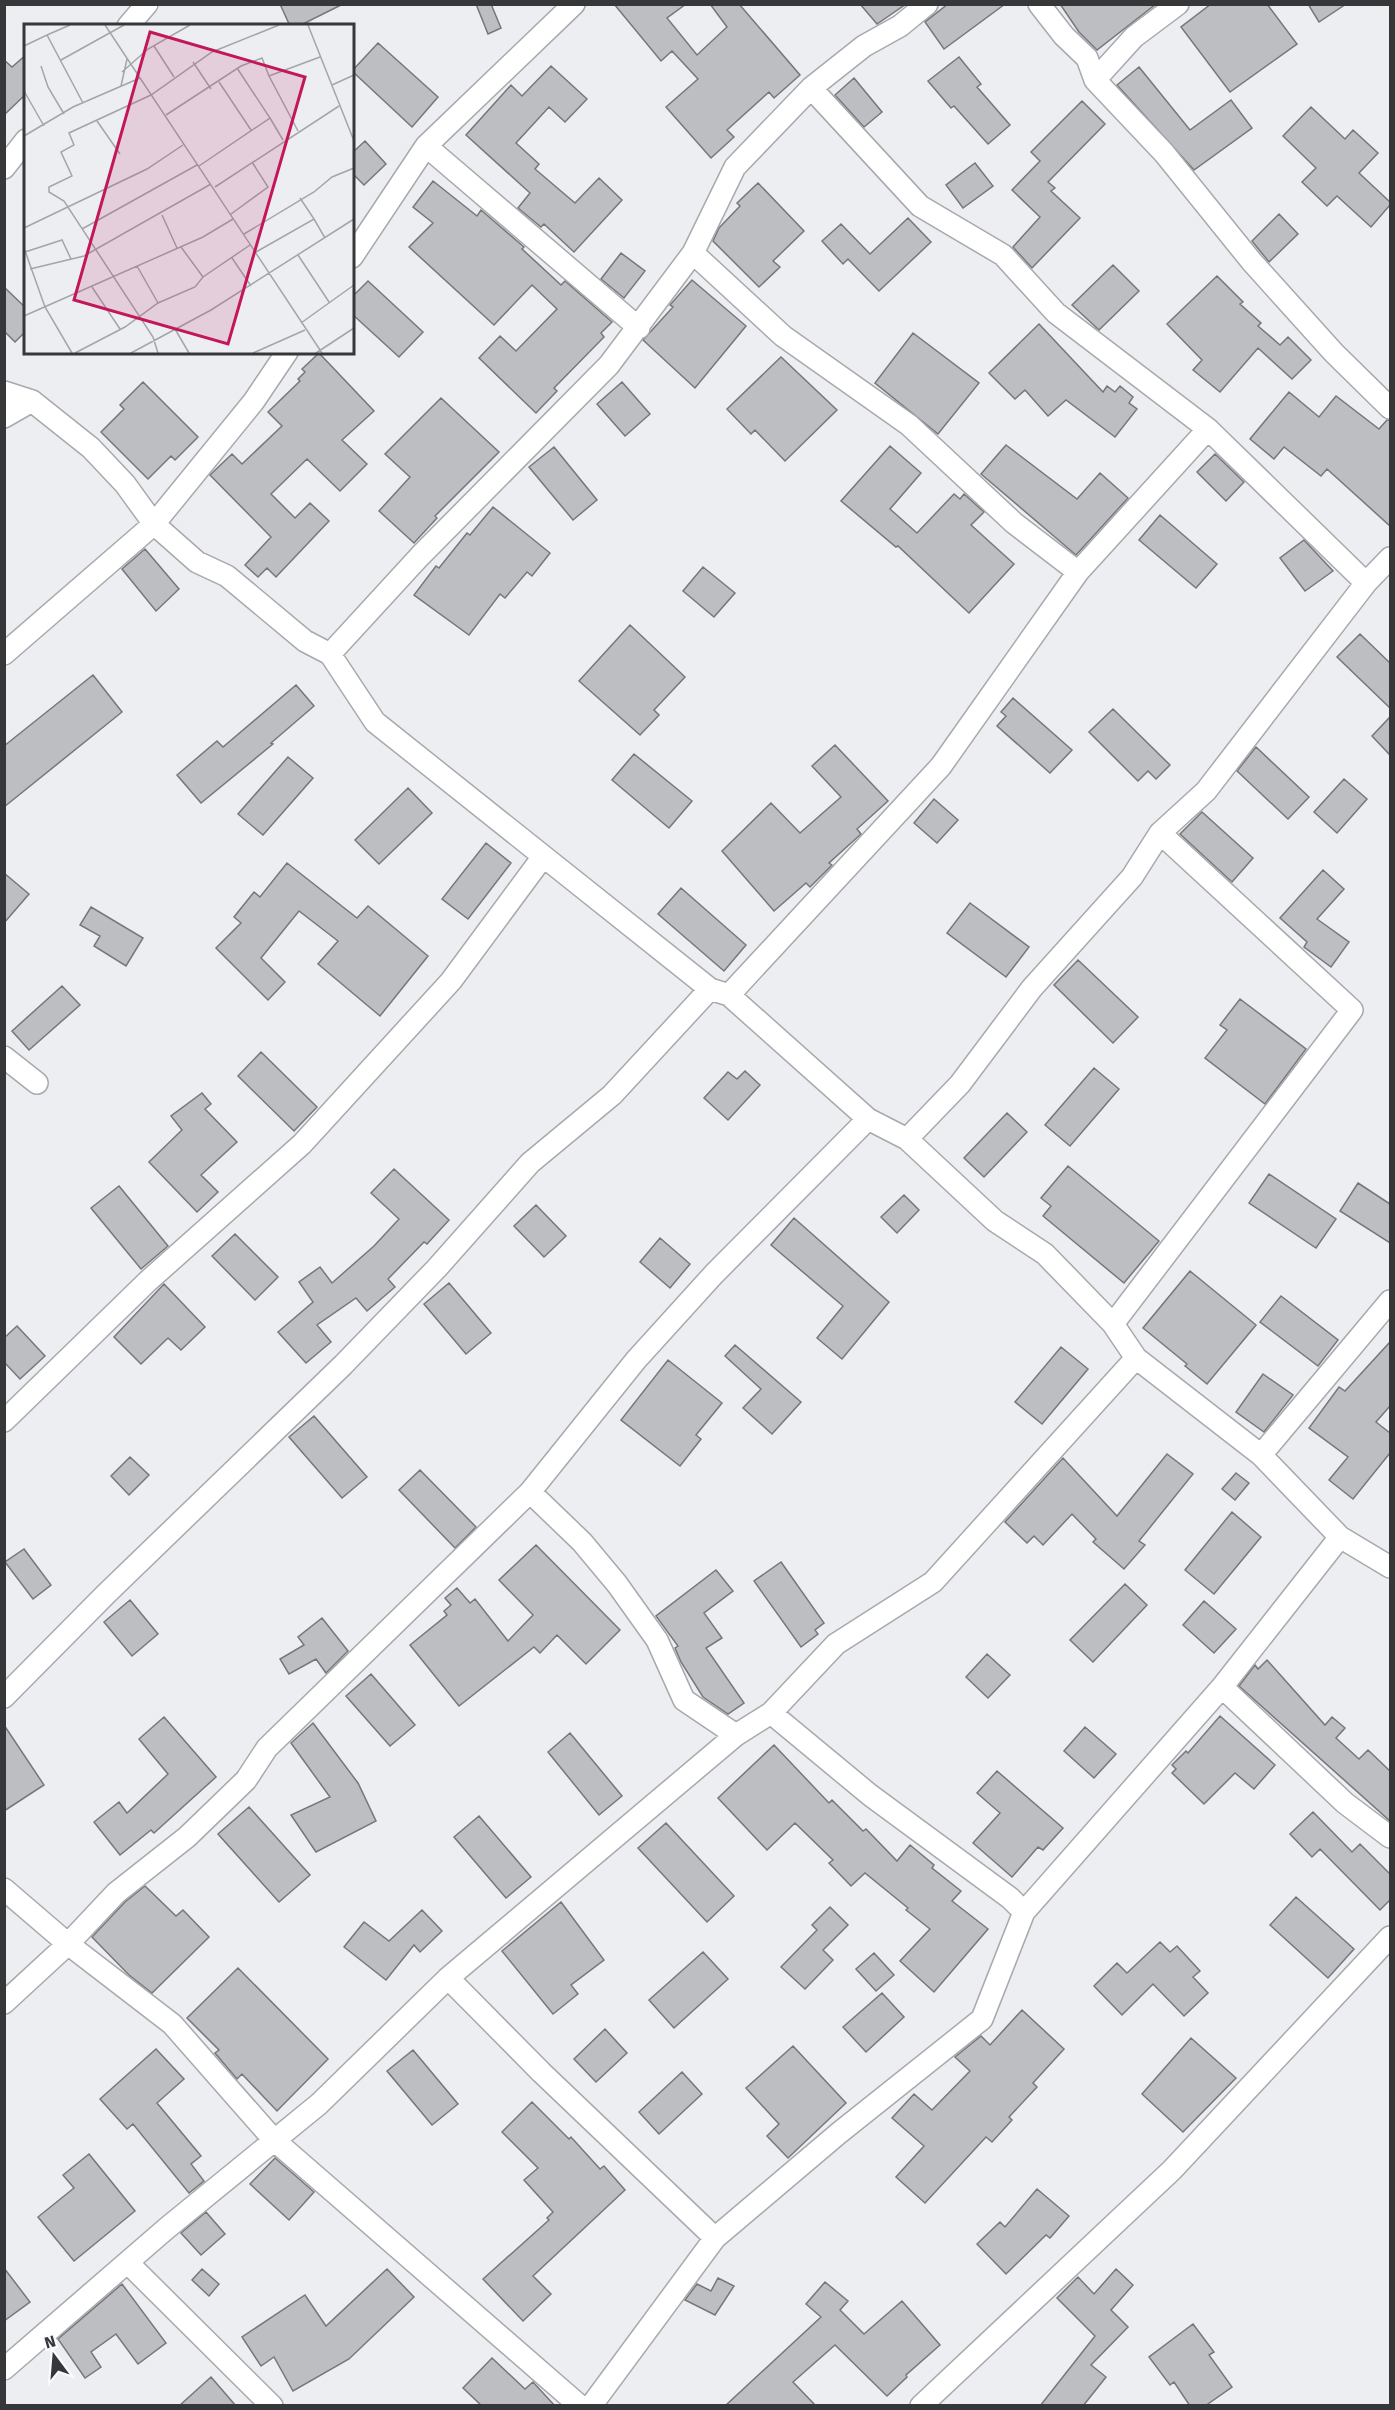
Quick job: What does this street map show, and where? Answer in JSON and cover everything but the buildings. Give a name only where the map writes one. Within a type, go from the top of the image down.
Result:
[{"type":"street","points":[[130,24],[147,4]]},
{"type":"street","points":[[354,254],[426,146],[574,4]]},
{"type":"street","points":[[330,654],[420,556],[609,365],[639,328],[693,253],[735,167],[811,88],[864,46],[900,26],[927,4]]},
{"type":"street","points":[[1039,4],[1064,36],[1088,58],[1095,80],[1164,153],[1252,262],[1334,353],[1390,408]]},
{"type":"street","points":[[1095,80],[1134,37],[1178,4]]},
{"type":"street","points":[[811,88],[920,206],[1002,255],[1056,313],[1208,429],[1366,583]]},
{"type":"street","points":[[4,168],[24,143]]},
{"type":"street","points":[[426,146],[639,328]]},
{"type":"street","points":[[693,253],[783,336],[909,426],[1014,523],[1078,572]]},
{"type":"street","points":[[4,654],[154,524],[254,401],[286,354]]},
{"type":"street","points":[[4,392],[32,401],[91,448],[125,484],[154,524],[197,561],[227,576],[305,641],[330,654],[375,722],[429,762],[542,858],[720,992],[868,1119],[907,1139],[995,1221],[1044,1254],[1113,1324],[1136,1359],[1261,1455],[1340,1538],[1390,1567]]},
{"type":"street","points":[[4,417],[32,401]]},
{"type":"street","points":[[4,1697],[106,1594],[343,1365],[437,1268],[530,1163],[612,1095],[720,992],[940,766],[1078,572],[1208,429]]},
{"type":"street","points":[[907,1139],[960,1084],[1032,987],[1132,877],[1160,833],[1206,791],[1366,583],[1390,558]]},
{"type":"street","points":[[1113,1324],[1352,1010],[1160,833]]},
{"type":"street","points":[[4,1421],[148,1281],[302,1144],[451,981],[542,858]]},
{"type":"street","points":[[4,1057],[37,1083]]},
{"type":"street","points":[[4,2003],[68,1944],[116,1893],[187,1837],[246,1780],[267,1748],[530,1492],[636,1360],[714,1274],[868,1119]]},
{"type":"street","points":[[1261,1455],[1390,1300]]},
{"type":"street","points":[[4,2369],[319,2104],[448,1978],[736,1735],[771,1713],[836,1644],[933,1582],[1136,1359]]},
{"type":"street","points":[[530,1492],[582,1542],[616,1584],[657,1640],[684,1700],[736,1735]]},
{"type":"street","points":[[591,2406],[715,2238],[838,2133],[982,2019],[1024,1912],[1222,1687],[1340,1538]]},
{"type":"street","points":[[1222,1687],[1345,1803],[1390,1837]]},
{"type":"street","points":[[771,1713],[870,1795],[1010,1898],[1024,1912]]},
{"type":"street","points":[[4,1889],[68,1944],[172,2024],[274,2140],[580,2406]]},
{"type":"street","points":[[921,2406],[1172,2170],[1390,1936]]},
{"type":"street","points":[[448,1978],[541,2072],[715,2238]]},
{"type":"street","points":[[128,2263],[272,2406]]}]
